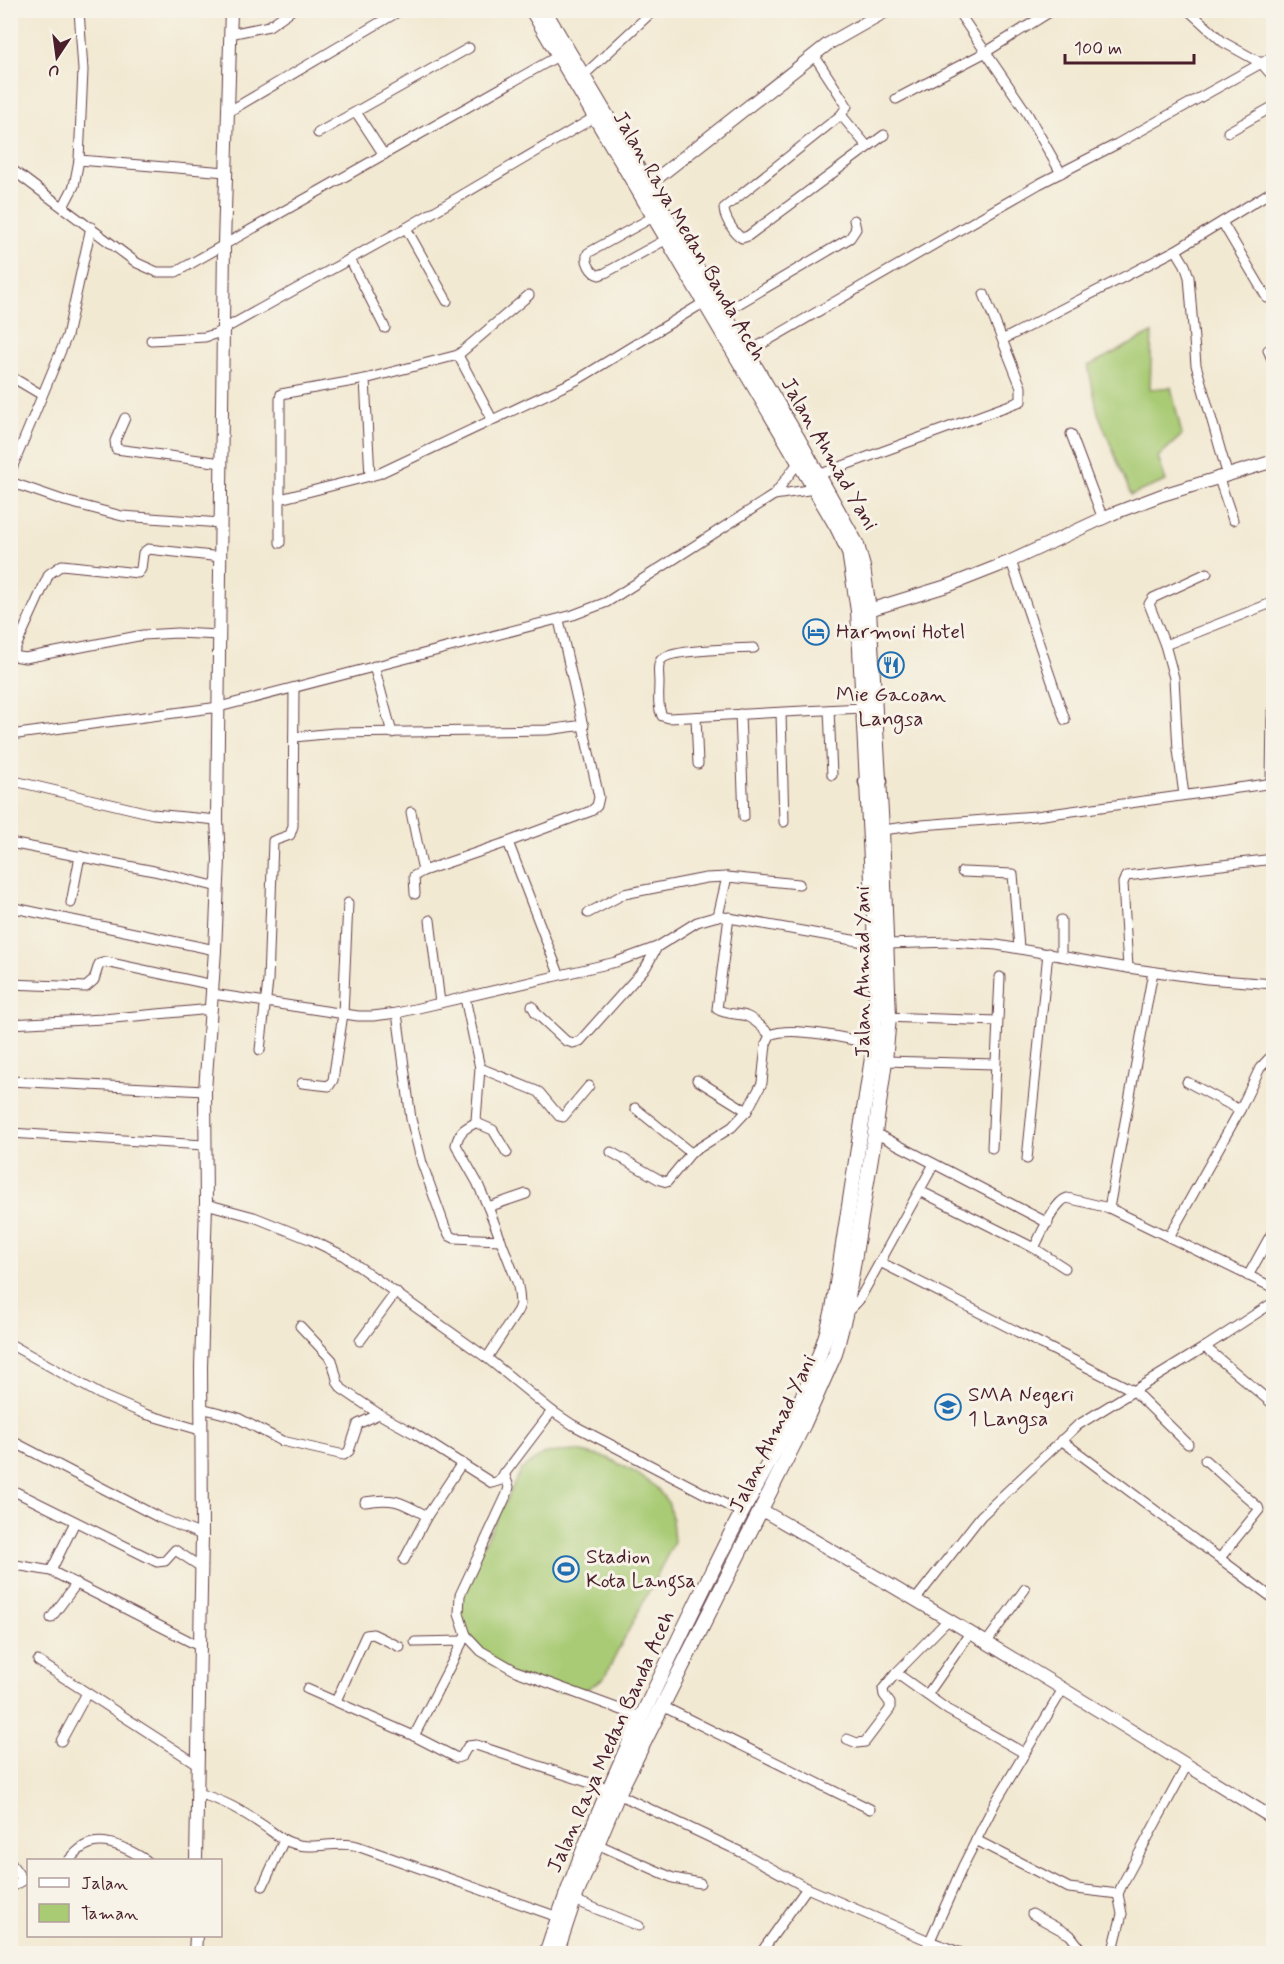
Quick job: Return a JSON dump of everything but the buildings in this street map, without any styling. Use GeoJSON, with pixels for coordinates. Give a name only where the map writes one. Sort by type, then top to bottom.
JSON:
{"type":"FeatureCollection","features":[{"type":"Feature","properties":{"kind":"main road"},"geometry":{"type":"LineString","coordinates":[[196,1859],[202,1535],[200,1430],[206,1204],[205,1090],[212,1009],[218,887],[224,244],[231,10]]}},
{"type":"Feature","properties":{"kind":"main road","name":"Jalan Raya Medan Banda Aceh"},"geometry":{"type":"LineString","coordinates":[[532,10],[653,217],[709,299],[798,463],[843,539],[852,569],[858,611],[862,708],[873,782],[881,944]]}},
{"type":"Feature","properties":{"kind":"main road","name":"Jalan Ahmad Yani"},"geometry":{"type":"LineString","coordinates":[[544,10],[647,186],[709,299],[723,313],[857,545],[863,567],[869,610],[873,782],[882,830],[881,944],[885,1061],[845,1315],[828,1374],[662,1706],[613,1792],[597,1844],[574,1900],[556,1953]]}},
{"type":"Feature","properties":{"kind":"main road"},"geometry":{"type":"LineString","coordinates":[[647,186],[840,36],[888,10]]}},
{"type":"Feature","properties":{"kind":"main road"},"geometry":{"type":"LineString","coordinates":[[869,610],[921,594],[1011,561],[1154,498],[1274,461]]}},
{"type":"Feature","properties":{"kind":"main road","name":"Jalan Raya Medan Banda Aceh"},"geometry":{"type":"LineString","coordinates":[[546,1953],[558,1917],[613,1792],[641,1717],[742,1513],[792,1418],[828,1331],[874,1045],[882,1016]]}},
{"type":"Feature","properties":{"kind":"main road"},"geometry":{"type":"LineString","coordinates":[[760,1509],[916,1599],[1274,1819]]}},
{"type":"Feature","properties":{"kind":"main road"},"geometry":{"type":"LineString","coordinates":[[195,1953],[196,1937]]}},
{"type":"Feature","properties":{"kind":"street"},"geometry":{"type":"LineString","coordinates":[[63,207],[74,186],[79,160],[83,70],[79,10]]}},
{"type":"Feature","properties":{"kind":"street"},"geometry":{"type":"LineString","coordinates":[[230,34],[270,26],[292,10]]}},
{"type":"Feature","properties":{"kind":"street"},"geometry":{"type":"LineString","coordinates":[[228,112],[401,10]]}},
{"type":"Feature","properties":{"kind":"street"},"geometry":{"type":"LineString","coordinates":[[583,76],[654,10]]}},
{"type":"Feature","properties":{"kind":"street"},"geometry":{"type":"LineString","coordinates":[[957,10],[1027,113],[1061,173]]}},
{"type":"Feature","properties":{"kind":"street"},"geometry":{"type":"LineString","coordinates":[[896,99],[986,52],[1053,10]]}},
{"type":"Feature","properties":{"kind":"street"},"geometry":{"type":"LineString","coordinates":[[1188,10],[1223,42],[1261,63],[1274,78]]}},
{"type":"Feature","properties":{"kind":"street"},"geometry":{"type":"LineString","coordinates":[[318,133],[469,48]]}},
{"type":"Feature","properties":{"kind":"street"},"geometry":{"type":"LineString","coordinates":[[814,55],[847,105],[842,115],[726,206],[724,213],[738,236],[742,238],[748,236],[884,135]]}},
{"type":"Feature","properties":{"kind":"street"},"geometry":{"type":"LineString","coordinates":[[10,168],[137,263],[157,272],[176,272],[558,56]]}},
{"type":"Feature","properties":{"kind":"street"},"geometry":{"type":"LineString","coordinates":[[746,353],[1061,173],[1274,56]]}},
{"type":"Feature","properties":{"kind":"street"},"geometry":{"type":"LineString","coordinates":[[1228,132],[1274,106]]}},
{"type":"Feature","properties":{"kind":"street"},"geometry":{"type":"LineString","coordinates":[[357,112],[384,155]]}},
{"type":"Feature","properties":{"kind":"street"},"geometry":{"type":"LineString","coordinates":[[842,115],[867,146]]}},
{"type":"Feature","properties":{"kind":"street"},"geometry":{"type":"LineString","coordinates":[[151,340],[205,337],[223,330],[406,228],[595,117]]}},
{"type":"Feature","properties":{"kind":"street"},"geometry":{"type":"LineString","coordinates":[[79,160],[226,172]]}},
{"type":"Feature","properties":{"kind":"street"},"geometry":{"type":"LineString","coordinates":[[1004,339],[1176,250],[1273,192]]}},
{"type":"Feature","properties":{"kind":"street"},"geometry":{"type":"LineString","coordinates":[[653,217],[588,254],[587,260],[593,272],[605,273],[667,239]]}},
{"type":"Feature","properties":{"kind":"street"},"geometry":{"type":"LineString","coordinates":[[723,313],[850,238],[856,232],[854,220]]}},
{"type":"Feature","properties":{"kind":"street"},"geometry":{"type":"LineString","coordinates":[[1222,222],[1267,298]]}},
{"type":"Feature","properties":{"kind":"street"},"geometry":{"type":"LineString","coordinates":[[10,473],[67,336],[91,227]]}},
{"type":"Feature","properties":{"kind":"street"},"geometry":{"type":"LineString","coordinates":[[406,228],[447,301]]}},
{"type":"Feature","properties":{"kind":"street"},"geometry":{"type":"LineString","coordinates":[[1176,250],[1189,277],[1195,361],[1233,520]]}},
{"type":"Feature","properties":{"kind":"street"},"geometry":{"type":"LineString","coordinates":[[350,259],[384,328]]}},
{"type":"Feature","properties":{"kind":"street"},"geometry":{"type":"LineString","coordinates":[[818,475],[1018,403],[1023,398],[1022,387],[1004,339],[984,294]]}},
{"type":"Feature","properties":{"kind":"street"},"geometry":{"type":"LineString","coordinates":[[280,543],[281,394],[365,379],[458,355],[528,295]]}},
{"type":"Feature","properties":{"kind":"street"},"geometry":{"type":"LineString","coordinates":[[280,499],[370,477],[577,380],[709,299]]}},
{"type":"Feature","properties":{"kind":"street"},"geometry":{"type":"LineString","coordinates":[[1268,350],[1274,364]]}},
{"type":"Feature","properties":{"kind":"street"},"geometry":{"type":"LineString","coordinates":[[458,355],[492,419]]}},
{"type":"Feature","properties":{"kind":"street"},"geometry":{"type":"LineString","coordinates":[[10,376],[42,395]]}},
{"type":"Feature","properties":{"kind":"street"},"geometry":{"type":"LineString","coordinates":[[365,379],[370,477]]}},
{"type":"Feature","properties":{"kind":"street"},"geometry":{"type":"LineString","coordinates":[[124,417],[114,445],[116,449],[222,463]]}},
{"type":"Feature","properties":{"kind":"street"},"geometry":{"type":"LineString","coordinates":[[1071,434],[1102,519]]}},
{"type":"Feature","properties":{"kind":"street"},"geometry":{"type":"LineString","coordinates":[[10,742],[11,735],[219,708],[374,666],[559,620],[606,602],[774,495],[798,463]]}},
{"type":"Feature","properties":{"kind":"street"},"geometry":{"type":"LineString","coordinates":[[10,482],[65,501],[122,516],[221,523]]}},
{"type":"Feature","properties":{"kind":"street"},"geometry":{"type":"LineString","coordinates":[[774,495],[814,489]]}},
{"type":"Feature","properties":{"kind":"street"},"geometry":{"type":"LineString","coordinates":[[220,635],[177,633],[143,635],[25,658],[14,656],[15,649],[49,574],[62,565],[71,564],[138,573],[141,569],[143,553],[148,549],[221,557]]}},
{"type":"Feature","properties":{"kind":"street"},"geometry":{"type":"LineString","coordinates":[[1011,561],[1065,720]]}},
{"type":"Feature","properties":{"kind":"street"},"geometry":{"type":"LineString","coordinates":[[1184,795],[1178,750],[1174,678],[1165,645],[1151,612],[1150,600],[1207,573]]}},
{"type":"Feature","properties":{"kind":"street"},"geometry":{"type":"LineString","coordinates":[[1165,645],[1273,602],[1274,613]]}},
{"type":"Feature","properties":{"kind":"street"},"geometry":{"type":"LineString","coordinates":[[415,894],[414,876],[423,871],[591,812],[597,806],[598,797],[584,726],[559,620]]}},
{"type":"Feature","properties":{"kind":"street"},"geometry":{"type":"LineString","coordinates":[[754,648],[680,652],[670,654],[661,660],[659,706],[662,716],[696,717],[862,708]]}},
{"type":"Feature","properties":{"kind":"street"},"geometry":{"type":"LineString","coordinates":[[374,666],[392,733]]}},
{"type":"Feature","properties":{"kind":"street"},"geometry":{"type":"LineString","coordinates":[[260,1050],[266,1001],[272,843],[273,839],[292,833],[294,688]]}},
{"type":"Feature","properties":{"kind":"street"},"geometry":{"type":"LineString","coordinates":[[829,710],[832,775]]}},
{"type":"Feature","properties":{"kind":"street"},"geometry":{"type":"LineString","coordinates":[[882,830],[1036,816],[1272,783],[1272,712]]}},
{"type":"Feature","properties":{"kind":"street"},"geometry":{"type":"LineString","coordinates":[[781,713],[784,822]]}},
{"type":"Feature","properties":{"kind":"street"},"geometry":{"type":"LineString","coordinates":[[740,714],[744,817]]}},
{"type":"Feature","properties":{"kind":"street"},"geometry":{"type":"LineString","coordinates":[[696,717],[698,764]]}},
{"type":"Feature","properties":{"kind":"street"},"geometry":{"type":"LineString","coordinates":[[294,737],[335,733],[547,730],[584,726]]}},
{"type":"Feature","properties":{"kind":"street"},"geometry":{"type":"LineString","coordinates":[[10,780],[153,814],[217,820]]}},
{"type":"Feature","properties":{"kind":"street"},"geometry":{"type":"LineString","coordinates":[[411,812],[423,871]]}},
{"type":"Feature","properties":{"kind":"street"},"geometry":{"type":"LineString","coordinates":[[508,842],[559,974]]}},
{"type":"Feature","properties":{"kind":"street"},"geometry":{"type":"LineString","coordinates":[[10,843],[218,887]]}},
{"type":"Feature","properties":{"kind":"street"},"geometry":{"type":"LineString","coordinates":[[70,903],[80,856]]}},
{"type":"Feature","properties":{"kind":"street"},"geometry":{"type":"LineString","coordinates":[[1128,968],[1123,883],[1126,876],[1274,859]]}},
{"type":"Feature","properties":{"kind":"street"},"geometry":{"type":"LineString","coordinates":[[962,872],[1013,874],[1019,948]]}},
{"type":"Feature","properties":{"kind":"street"},"geometry":{"type":"LineString","coordinates":[[718,916],[726,877]]}},
{"type":"Feature","properties":{"kind":"street"},"geometry":{"type":"LineString","coordinates":[[588,913],[624,894],[685,881],[726,877],[799,884]]}},
{"type":"Feature","properties":{"kind":"street"},"geometry":{"type":"LineString","coordinates":[[302,1083],[329,1086],[332,1082],[343,1014],[348,903]]}},
{"type":"Feature","properties":{"kind":"street"},"geometry":{"type":"LineString","coordinates":[[10,907],[215,950]]}},
{"type":"Feature","properties":{"kind":"street"},"geometry":{"type":"LineString","coordinates":[[10,984],[86,987],[92,983],[99,964],[105,962],[266,1001],[343,1014],[373,1016],[465,998],[616,962],[657,947],[697,922],[718,916],[881,944],[958,942],[1019,948],[1153,972],[1274,984]]}},
{"type":"Feature","properties":{"kind":"street"},"geometry":{"type":"LineString","coordinates":[[729,917],[717,1009],[721,1012],[746,1016],[770,1035]]}},
{"type":"Feature","properties":{"kind":"street"},"geometry":{"type":"LineString","coordinates":[[430,920],[440,1003]]}},
{"type":"Feature","properties":{"kind":"street"},"geometry":{"type":"LineString","coordinates":[[1061,920],[1061,956]]}},
{"type":"Feature","properties":{"kind":"street"},"geometry":{"type":"LineString","coordinates":[[532,1006],[536,1013],[566,1041],[573,1043],[580,1041],[646,967],[657,947]]}},
{"type":"Feature","properties":{"kind":"street"},"geometry":{"type":"LineString","coordinates":[[1027,1159],[1048,953]]}},
{"type":"Feature","properties":{"kind":"street"},"geometry":{"type":"LineString","coordinates":[[1109,1208],[1153,972]]}},
{"type":"Feature","properties":{"kind":"street"},"geometry":{"type":"LineString","coordinates":[[992,1148],[1000,977]]}},
{"type":"Feature","properties":{"kind":"street"},"geometry":{"type":"LineString","coordinates":[[465,998],[480,1068],[477,1122]]}},
{"type":"Feature","properties":{"kind":"street"},"geometry":{"type":"LineString","coordinates":[[10,1024],[103,1020],[212,1009]]}},
{"type":"Feature","properties":{"kind":"street"},"geometry":{"type":"LineString","coordinates":[[397,1013],[416,1142],[445,1227],[450,1236],[454,1238],[501,1240]]}},
{"type":"Feature","properties":{"kind":"street"},"geometry":{"type":"LineString","coordinates":[[882,1016],[997,1021]]}},
{"type":"Feature","properties":{"kind":"street"},"geometry":{"type":"LineString","coordinates":[[611,1152],[664,1182],[669,1181],[691,1153],[732,1127],[747,1111],[762,1083],[766,1044],[770,1035],[780,1032],[813,1033],[874,1045]]}},
{"type":"Feature","properties":{"kind":"street"},"geometry":{"type":"LineString","coordinates":[[1169,1237],[1240,1110],[1260,1068],[1274,1053]]}},
{"type":"Feature","properties":{"kind":"street"},"geometry":{"type":"LineString","coordinates":[[885,1061],[995,1065]]}},
{"type":"Feature","properties":{"kind":"street"},"geometry":{"type":"LineString","coordinates":[[480,1068],[539,1092],[562,1117],[589,1086]]}},
{"type":"Feature","properties":{"kind":"street"},"geometry":{"type":"LineString","coordinates":[[697,1080],[747,1111]]}},
{"type":"Feature","properties":{"kind":"street"},"geometry":{"type":"LineString","coordinates":[[10,1081],[205,1090]]}},
{"type":"Feature","properties":{"kind":"street"},"geometry":{"type":"LineString","coordinates":[[1187,1082],[1240,1110]]}},
{"type":"Feature","properties":{"kind":"street"},"geometry":{"type":"LineString","coordinates":[[635,1108],[691,1153]]}},
{"type":"Feature","properties":{"kind":"street"},"geometry":{"type":"LineString","coordinates":[[477,1122],[493,1130],[507,1153]]}},
{"type":"Feature","properties":{"kind":"street"},"geometry":{"type":"LineString","coordinates":[[477,1122],[463,1129],[456,1145],[488,1207],[517,1281],[520,1304],[487,1358]]}},
{"type":"Feature","properties":{"kind":"street"},"geometry":{"type":"LineString","coordinates":[[10,1133],[204,1145]]}},
{"type":"Feature","properties":{"kind":"street"},"geometry":{"type":"LineString","coordinates":[[875,1133],[1048,1222]]}},
{"type":"Feature","properties":{"kind":"street"},"geometry":{"type":"LineString","coordinates":[[845,1315],[859,1300],[933,1164]]}},
{"type":"Feature","properties":{"kind":"street"},"geometry":{"type":"LineString","coordinates":[[920,1191],[1034,1248],[1065,1268]]}},
{"type":"Feature","properties":{"kind":"street"},"geometry":{"type":"LineString","coordinates":[[488,1207],[526,1194]]}},
{"type":"Feature","properties":{"kind":"street"},"geometry":{"type":"LineString","coordinates":[[1034,1248],[1057,1206],[1063,1199],[1072,1199],[1109,1208],[1274,1288]]}},
{"type":"Feature","properties":{"kind":"street"},"geometry":{"type":"LineString","coordinates":[[206,1204],[254,1216],[344,1256],[487,1358],[552,1412],[598,1440],[742,1513]]}},
{"type":"Feature","properties":{"kind":"street"},"geometry":{"type":"LineString","coordinates":[[1248,1276],[1274,1229]]}},
{"type":"Feature","properties":{"kind":"street"},"geometry":{"type":"LineString","coordinates":[[880,1262],[1134,1391],[1188,1444]]}},
{"type":"Feature","properties":{"kind":"street"},"geometry":{"type":"LineString","coordinates":[[360,1341],[396,1292]]}},
{"type":"Feature","properties":{"kind":"street"},"geometry":{"type":"LineString","coordinates":[[916,1599],[981,1516],[1061,1440],[1097,1412],[1274,1302]]}},
{"type":"Feature","properties":{"kind":"street"},"geometry":{"type":"LineString","coordinates":[[300,1326],[332,1360],[338,1383],[342,1389],[378,1414],[492,1483],[499,1481],[552,1412]]}},
{"type":"Feature","properties":{"kind":"street"},"geometry":{"type":"LineString","coordinates":[[10,1344],[102,1396],[145,1414],[200,1430]]}},
{"type":"Feature","properties":{"kind":"street"},"geometry":{"type":"LineString","coordinates":[[1205,1347],[1274,1405]]}},
{"type":"Feature","properties":{"kind":"street"},"geometry":{"type":"LineString","coordinates":[[201,1408],[236,1417],[282,1440],[344,1455],[350,1451],[358,1424],[378,1414]]}},
{"type":"Feature","properties":{"kind":"street"},"geometry":{"type":"LineString","coordinates":[[10,1440],[160,1518],[202,1535]]}},
{"type":"Feature","properties":{"kind":"street"},"geometry":{"type":"LineString","coordinates":[[1061,1440],[1274,1599]]}},
{"type":"Feature","properties":{"kind":"street"},"geometry":{"type":"LineString","coordinates":[[1205,1460],[1259,1510],[1220,1558]]}},
{"type":"Feature","properties":{"kind":"street"},"geometry":{"type":"LineString","coordinates":[[404,1560],[427,1516],[462,1463]]}},
{"type":"Feature","properties":{"kind":"street"},"geometry":{"type":"LineString","coordinates":[[414,1736],[464,1638],[459,1614],[460,1595],[507,1494],[509,1486],[504,1473]]}},
{"type":"Feature","properties":{"kind":"street"},"geometry":{"type":"LineString","coordinates":[[10,1489],[157,1562],[165,1561],[176,1550],[201,1567]]}},
{"type":"Feature","properties":{"kind":"street"},"geometry":{"type":"LineString","coordinates":[[365,1502],[386,1499],[398,1501],[427,1516]]}},
{"type":"Feature","properties":{"kind":"street"},"geometry":{"type":"LineString","coordinates":[[51,1570],[75,1522]]}},
{"type":"Feature","properties":{"kind":"street"},"geometry":{"type":"LineString","coordinates":[[10,1564],[51,1570],[199,1646]]}},
{"type":"Feature","properties":{"kind":"street"},"geometry":{"type":"LineString","coordinates":[[51,1618],[77,1583]]}},
{"type":"Feature","properties":{"kind":"street"},"geometry":{"type":"LineString","coordinates":[[986,1643],[1025,1589]]}},
{"type":"Feature","properties":{"kind":"street"},"geometry":{"type":"LineString","coordinates":[[847,1739],[856,1743],[865,1742],[890,1709],[890,1703],[883,1689],[949,1619]]}},
{"type":"Feature","properties":{"kind":"street"},"geometry":{"type":"LineString","coordinates":[[927,1695],[970,1633]]}},
{"type":"Feature","properties":{"kind":"street"},"geometry":{"type":"LineString","coordinates":[[336,1701],[368,1634],[400,1647]]}},
{"type":"Feature","properties":{"kind":"street"},"geometry":{"type":"LineString","coordinates":[[415,1642],[464,1638],[481,1651],[516,1671],[641,1717]]}},
{"type":"Feature","properties":{"kind":"street"},"geometry":{"type":"LineString","coordinates":[[38,1661],[197,1764]]}},
{"type":"Feature","properties":{"kind":"street"},"geometry":{"type":"LineString","coordinates":[[896,1673],[948,1710],[1024,1753]]}},
{"type":"Feature","properties":{"kind":"street"},"geometry":{"type":"LineString","coordinates":[[307,1689],[414,1736],[457,1758],[462,1756],[468,1746],[476,1745],[613,1792],[745,1854],[807,1888],[929,1941],[964,1953]]}},
{"type":"Feature","properties":{"kind":"street"},"geometry":{"type":"LineString","coordinates":[[924,1953],[976,1840],[1024,1753],[1063,1689]]}},
{"type":"Feature","properties":{"kind":"street"},"geometry":{"type":"LineString","coordinates":[[61,1742],[87,1693]]}},
{"type":"Feature","properties":{"kind":"street"},"geometry":{"type":"LineString","coordinates":[[662,1706],[870,1809]]}},
{"type":"Feature","properties":{"kind":"street"},"geometry":{"type":"LineString","coordinates":[[1112,1953],[1122,1914],[1118,1894],[1187,1765]]}},
{"type":"Feature","properties":{"kind":"street"},"geometry":{"type":"LineString","coordinates":[[196,1793],[223,1801],[243,1811],[284,1840],[301,1846],[342,1844],[357,1846],[558,1917]]}},
{"type":"Feature","properties":{"kind":"street"},"geometry":{"type":"LineString","coordinates":[[263,1886],[284,1840]]}},
{"type":"Feature","properties":{"kind":"street"},"geometry":{"type":"LineString","coordinates":[[976,1840],[1069,1888],[1118,1894]]}},
{"type":"Feature","properties":{"kind":"street"},"geometry":{"type":"LineString","coordinates":[[70,1859],[80,1849],[93,1843],[122,1847],[144,1859]]}},
{"type":"Feature","properties":{"kind":"street"},"geometry":{"type":"LineString","coordinates":[[597,1844],[673,1878],[700,1883]]}},
{"type":"Feature","properties":{"kind":"street"},"geometry":{"type":"LineString","coordinates":[[10,1862],[26,1879],[10,1888]]}},
{"type":"Feature","properties":{"kind":"street"},"geometry":{"type":"LineString","coordinates":[[760,1953],[807,1888]]}},
{"type":"Feature","properties":{"kind":"street"},"geometry":{"type":"LineString","coordinates":[[574,1900],[639,1926]]}},
{"type":"Feature","properties":{"kind":"street"},"geometry":{"type":"LineString","coordinates":[[1032,1914],[1070,1935],[1081,1949],[1095,1953]]}},
{"type":"Feature","properties":{"kind":"green space"},"geometry":{"type":"Polygon","coordinates":[[[1152,333],[1150,389],[1171,387],[1182,435],[1158,457],[1166,481],[1131,495],[1098,413],[1088,366],[1152,333]]]}},
{"type":"Feature","properties":{"kind":"green space","name":"Stadion Kota Langsa"},"geometry":{"type":"Polygon","coordinates":[[[577,1451],[608,1458],[636,1473],[657,1488],[669,1504],[674,1542],[604,1678],[587,1689],[555,1692],[515,1679],[485,1660],[467,1642],[458,1597],[521,1470],[545,1453],[577,1451]]]}},
{"type":"Feature","properties":{"kind":"place","name":"Harmoni Hotel"},"geometry":{"type":"Point","coordinates":[816,632]}},
{"type":"Feature","properties":{"kind":"place","name":"Mie Gacoan Langsa"},"geometry":{"type":"Point","coordinates":[891,665]}},
{"type":"Feature","properties":{"kind":"place","name":"SMA Negeri 1 Langsa"},"geometry":{"type":"Point","coordinates":[948,1407]}},
{"type":"Feature","properties":{"kind":"place","name":"Stadion Kota Langsa"},"geometry":{"type":"Point","coordinates":[566,1569]}}]}
